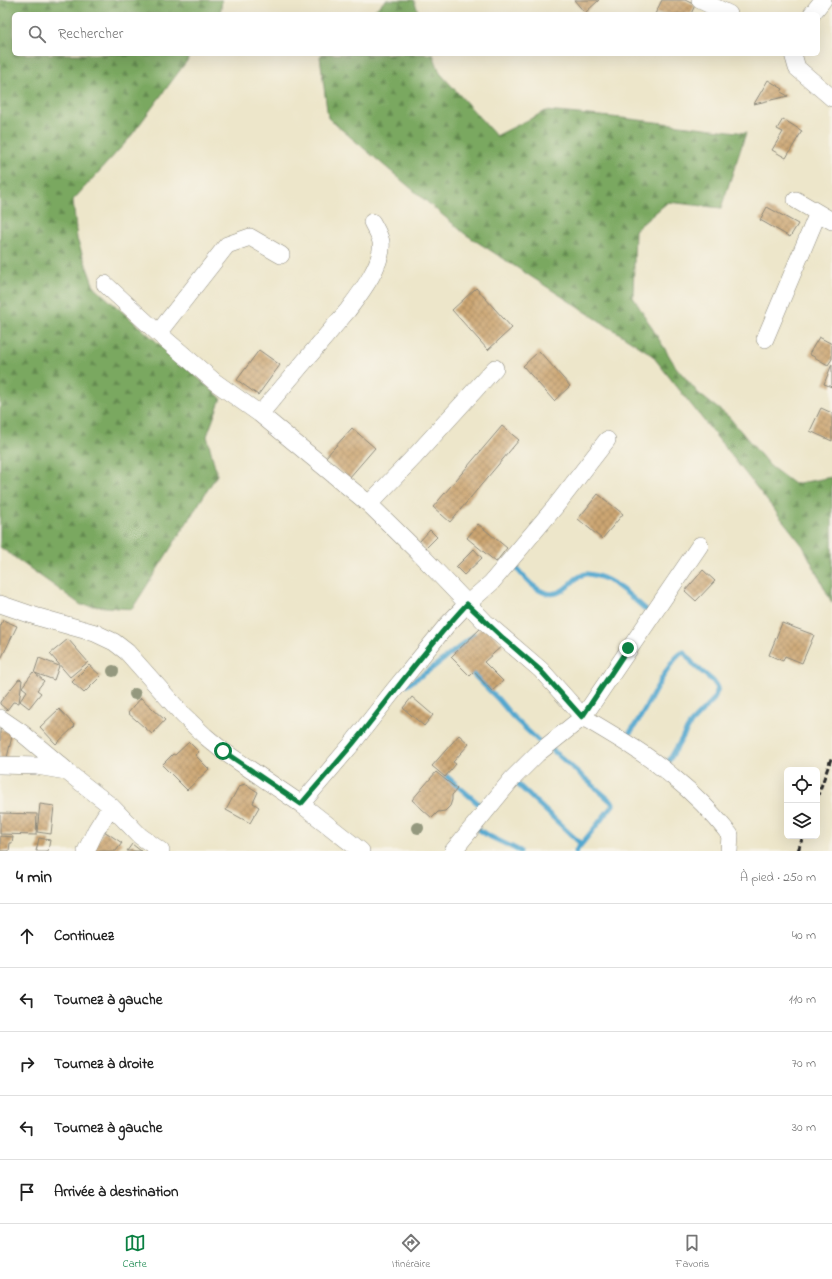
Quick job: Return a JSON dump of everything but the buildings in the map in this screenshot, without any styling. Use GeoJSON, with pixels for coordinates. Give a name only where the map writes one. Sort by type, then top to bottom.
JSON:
{"type":"FeatureCollection","features":[{"type":"Feature","properties":{"kind":"street"},"geometry":{"type":"LineString","coordinates":[[700,0],[725,12]]}},
{"type":"Feature","properties":{"kind":"street"},"geometry":{"type":"LineString","coordinates":[[814,12],[823,0]]}},
{"type":"Feature","properties":{"kind":"street"},"geometry":{"type":"LineString","coordinates":[[785,56],[795,61],[832,98]]}},
{"type":"Feature","properties":{"kind":"street"},"geometry":{"type":"LineString","coordinates":[[765,338],[825,217],[796,200]]}},
{"type":"Feature","properties":{"kind":"street"},"geometry":{"type":"LineString","coordinates":[[260,414],[356,300],[373,273],[381,253],[381,242],[372,222]]}},
{"type":"Feature","properties":{"kind":"street"},"geometry":{"type":"LineString","coordinates":[[158,334],[227,245],[250,237],[281,255]]}},
{"type":"Feature","properties":{"kind":"street"},"geometry":{"type":"LineString","coordinates":[[105,284],[158,334],[215,382],[260,414],[369,504],[418,552],[467,604],[498,634],[540,670],[582,717],[651,760],[672,776],[715,815],[730,834],[729,851]]}},
{"type":"Feature","properties":{"kind":"street"},"geometry":{"type":"LineString","coordinates":[[369,504],[495,368]]}},
{"type":"Feature","properties":{"kind":"street"},"geometry":{"type":"LineString","coordinates":[[301,804],[351,746],[394,690],[448,625],[467,604],[491,583],[506,566],[555,507],[607,440]]}},
{"type":"Feature","properties":{"kind":"street"},"geometry":{"type":"LineString","coordinates":[[453,851],[512,779],[537,754],[582,717],[700,545]]}},
{"type":"Feature","properties":{"kind":"street"},"geometry":{"type":"LineString","coordinates":[[0,604],[95,633],[114,642],[127,652],[172,704],[205,736],[223,751],[301,804],[361,851]]}},
{"type":"Feature","properties":{"kind":"street"},"geometry":{"type":"LineString","coordinates":[[0,718],[22,733],[112,806],[140,836],[161,851]]}},
{"type":"Feature","properties":{"kind":"street"},"geometry":{"type":"LineString","coordinates":[[0,764],[37,766],[66,770]]}},
{"type":"Feature","properties":{"kind":"street"},"geometry":{"type":"LineString","coordinates":[[86,851],[96,830],[112,806]]}},
{"type":"Feature","properties":{"kind":"green space"},"geometry":{"type":"Polygon","coordinates":[[[0,0],[222,0],[220,12],[12,12],[12,56],[191,56],[128,140],[73,200],[77,239],[94,287],[221,398],[207,436],[217,475],[132,609],[81,605],[0,547],[0,0]]]}},
{"type":"Feature","properties":{"kind":"green space"},"geometry":{"type":"Polygon","coordinates":[[[386,0],[414,0],[418,12],[372,12],[386,0]]]}},
{"type":"Feature","properties":{"kind":"green space"},"geometry":{"type":"Polygon","coordinates":[[[320,56],[434,56],[440,73],[496,136],[546,111],[622,118],[746,133],[721,208],[668,202],[635,230],[633,297],[676,367],[699,394],[729,417],[770,466],[794,484],[832,477],[832,603],[803,546],[651,354],[465,234],[328,118],[320,56]]]}},
{"type":"Feature","properties":{"kind":"waterway"},"geometry":{"type":"LineString","coordinates":[[514,565],[536,588],[549,594],[563,590],[584,574],[606,579],[622,589],[650,613]]}},
{"type":"Feature","properties":{"kind":"waterway"},"geometry":{"type":"LineString","coordinates":[[407,685],[431,669],[475,635]]}},
{"type":"Feature","properties":{"kind":"waterway"},"geometry":{"type":"LineString","coordinates":[[625,738],[639,719],[670,665],[677,656],[684,652],[694,665],[713,681],[718,688],[714,699],[691,723],[666,766]]}},
{"type":"Feature","properties":{"kind":"waterway"},"geometry":{"type":"LineString","coordinates":[[469,670],[498,699],[513,717],[543,745]]}},
{"type":"Feature","properties":{"kind":"waterway"},"geometry":{"type":"LineString","coordinates":[[549,747],[613,803],[613,805],[576,851]]}},
{"type":"Feature","properties":{"kind":"waterway"},"geometry":{"type":"LineString","coordinates":[[446,776],[480,805]]}},
{"type":"Feature","properties":{"kind":"waterway"},"geometry":{"type":"LineString","coordinates":[[513,780],[581,844]]}},
{"type":"Feature","properties":{"kind":"waterway"},"geometry":{"type":"LineString","coordinates":[[475,827],[487,835],[520,851]]}},
{"type":"Feature","properties":{"kind":"railway"},"geometry":{"type":"LineString","coordinates":[[820,790],[832,756]]}},
{"type":"Feature","properties":{"kind":"railway"},"geometry":{"type":"LineString","coordinates":[[798,851],[802,839]]}},
{"type":"Feature","properties":{"kind":"route"},"geometry":{"type":"LineString","coordinates":[[223,751],[301,804],[351,746],[394,690],[467,604],[485,622],[540,670],[582,717],[628,648]]}}]}
